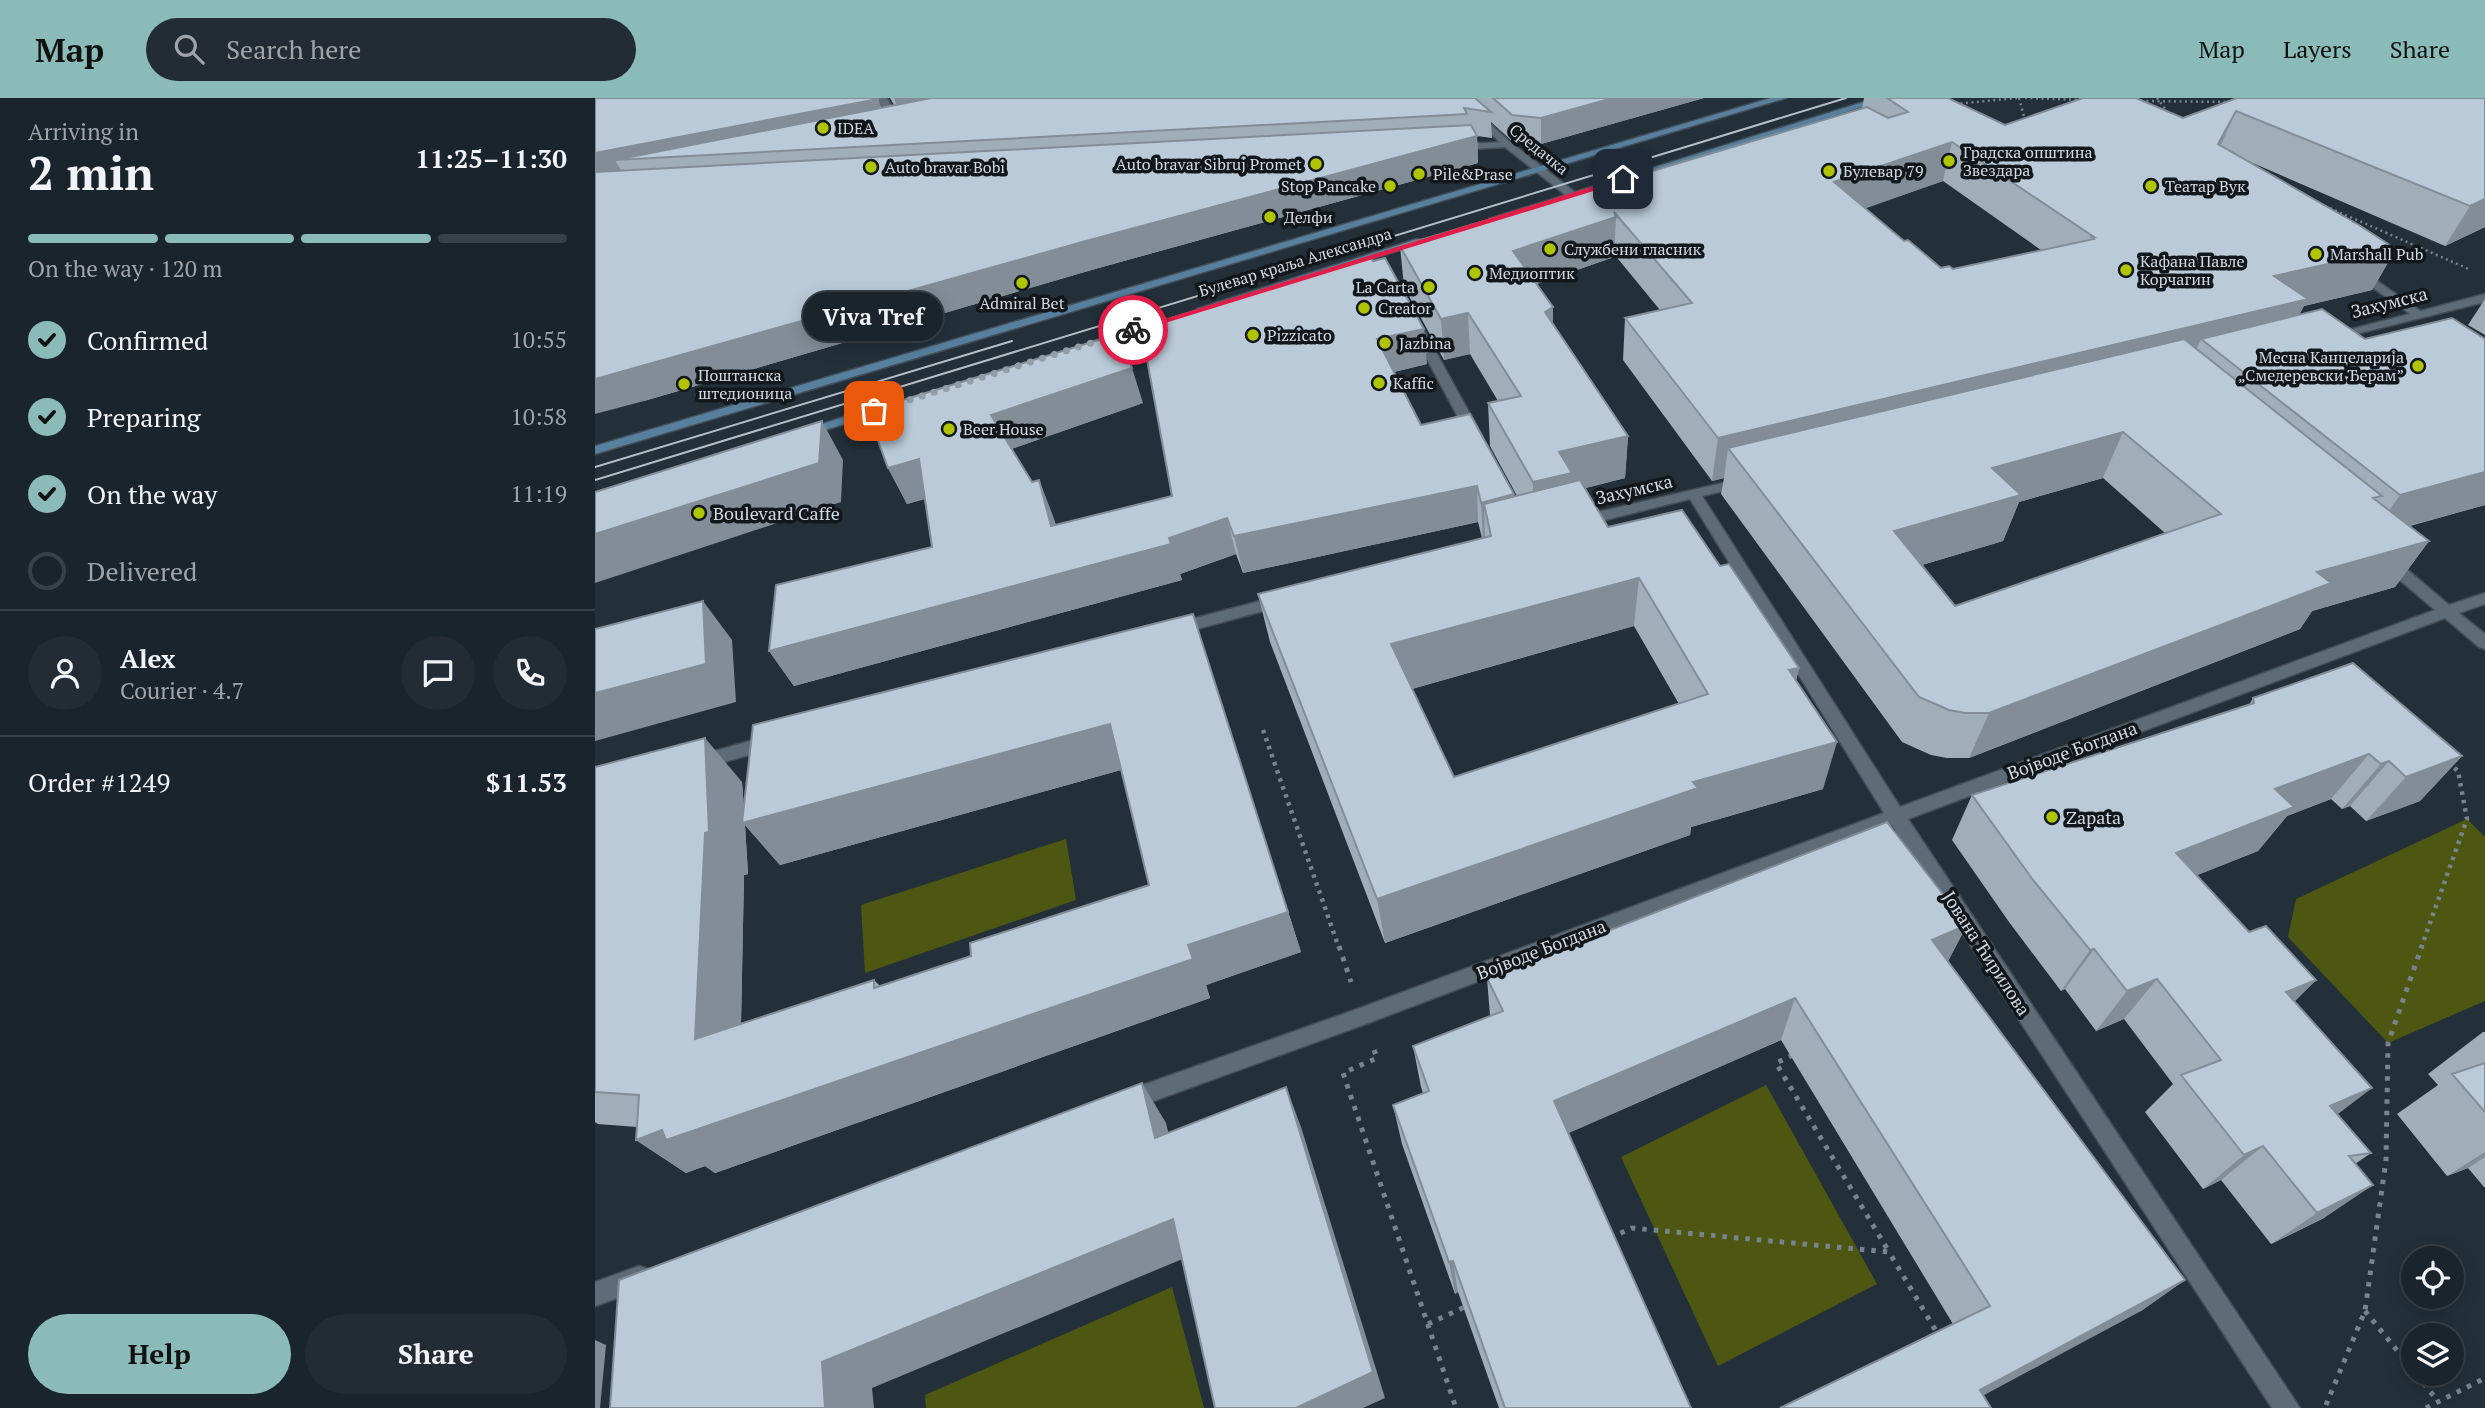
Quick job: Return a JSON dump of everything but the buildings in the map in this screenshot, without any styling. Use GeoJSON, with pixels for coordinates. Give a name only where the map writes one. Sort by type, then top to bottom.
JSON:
{"type":"FeatureCollection","features":[{"type":"Feature","properties":{"kind":"main road","name":"Булевар краља Александра"},"geometry":{"type":"LineString","coordinates":[[595,450],[1781,98]]}},
{"type":"Feature","properties":{"kind":"main road"},"geometry":{"type":"LineString","coordinates":[[1486,221],[1886,98]]}},
{"type":"Feature","properties":{"kind":"main road","name":"Булевар краља Александра"},"geometry":{"type":"LineString","coordinates":[[1090,344],[1377,260],[1437,236]]}},
{"type":"Feature","properties":{"kind":"main road"},"geometry":{"type":"LineString","coordinates":[[791,437],[908,400]]}},
{"type":"Feature","properties":{"kind":"street"},"geometry":{"type":"LineString","coordinates":[[882,98],[898,127]]}},
{"type":"Feature","properties":{"kind":"street","name":"Средачка"},"geometry":{"type":"LineString","coordinates":[[1457,98],[1507,144],[1572,195]]}},
{"type":"Feature","properties":{"kind":"street"},"geometry":{"type":"LineString","coordinates":[[885,130],[912,125]]}},
{"type":"Feature","properties":{"kind":"street"},"geometry":{"type":"LineString","coordinates":[[1445,147],[1507,144]]}},
{"type":"Feature","properties":{"kind":"street"},"geometry":{"type":"LineString","coordinates":[[2340,260],[2437,326]]}},
{"type":"Feature","properties":{"kind":"street","name":"Захумска"},"geometry":{"type":"LineString","coordinates":[[2312,341],[2485,298]]}},
{"type":"Feature","properties":{"kind":"street"},"geometry":{"type":"LineString","coordinates":[[1411,318],[1483,450]]}},
{"type":"Feature","properties":{"kind":"street","name":"Захумска"},"geometry":{"type":"LineString","coordinates":[[1566,525],[1752,480]]}},
{"type":"Feature","properties":{"kind":"street","name":"Јована Ћирилова"},"geometry":{"type":"LineString","coordinates":[[1694,495],[1896,816],[2287,1408]]}},
{"type":"Feature","properties":{"kind":"street"},"geometry":{"type":"LineString","coordinates":[[2375,551],[2485,643]]}},
{"type":"Feature","properties":{"kind":"street"},"geometry":{"type":"LineString","coordinates":[[1160,634],[1293,597]]}},
{"type":"Feature","properties":{"kind":"street","name":"Војводе Богдана"},"geometry":{"type":"LineString","coordinates":[[1103,1110],[1363,1016],[2485,598]]}},
{"type":"Feature","properties":{"kind":"street"},"geometry":{"type":"LineString","coordinates":[[689,765],[797,735]]}},
{"type":"Feature","properties":{"kind":"street"},"geometry":{"type":"LineString","coordinates":[[595,1294],[660,1270]]}},
{"type":"Feature","properties":{"kind":"path"},"geometry":{"type":"LineString","coordinates":[[1950,104],[2018,98],[2026,125]]}},
{"type":"Feature","properties":{"kind":"path"},"geometry":{"type":"LineString","coordinates":[[2025,98],[2093,100]]}},
{"type":"Feature","properties":{"kind":"path"},"geometry":{"type":"LineString","coordinates":[[2158,100],[2174,121]]}},
{"type":"Feature","properties":{"kind":"path"},"geometry":{"type":"LineString","coordinates":[[2133,101],[2238,103]]}},
{"type":"Feature","properties":{"kind":"path"},"geometry":{"type":"LineString","coordinates":[[2316,202],[2476,272]]}},
{"type":"Feature","properties":{"kind":"path"},"geometry":{"type":"LineString","coordinates":[[1263,730],[1377,1058],[1343,1073],[1456,1408]]}},
{"type":"Feature","properties":{"kind":"path"},"geometry":{"type":"LineString","coordinates":[[2325,1408],[2365,1311],[2386,1160],[2388,1043],[2467,820],[2458,771],[2448,761]]}},
{"type":"Feature","properties":{"kind":"path"},"geometry":{"type":"LineString","coordinates":[[1801,1052],[1776,1063],[1943,1341]]}},
{"type":"Feature","properties":{"kind":"path"},"geometry":{"type":"LineString","coordinates":[[1608,1239],[1632,1228],[1889,1252]]}},
{"type":"Feature","properties":{"kind":"path"},"geometry":{"type":"LineString","coordinates":[[1428,1324],[1476,1301]]}},
{"type":"Feature","properties":{"kind":"path"},"geometry":{"type":"LineString","coordinates":[[2365,1311],[2401,1355]]}},
{"type":"Feature","properties":{"kind":"path"},"geometry":{"type":"LineString","coordinates":[[2426,1408],[2485,1378]]}},
{"type":"Feature","properties":{"kind":"path"},"geometry":{"type":"LineString","coordinates":[[2426,1386],[2438,1401]]}},
{"type":"Feature","properties":{"kind":"green space"},"geometry":{"type":"Polygon","coordinates":[[[2467,819],[2485,837],[2485,1001],[2388,1043],[2288,937],[2296,899],[2467,819]]]}},
{"type":"Feature","properties":{"kind":"green space"},"geometry":{"type":"Polygon","coordinates":[[[1066,839],[1076,900],[865,973],[861,905],[1066,839]]]}},
{"type":"Feature","properties":{"kind":"green space"},"geometry":{"type":"Polygon","coordinates":[[[1766,1085],[1877,1284],[1718,1366],[1621,1157],[1766,1085]]]}},
{"type":"Feature","properties":{"kind":"green space"},"geometry":{"type":"Polygon","coordinates":[[[1172,1287],[1204,1408],[926,1408],[925,1395],[1172,1287]]]}},
{"type":"Feature","properties":{"kind":"tram line"},"geometry":{"type":"LineString","coordinates":[[595,480],[1846,98]]}},
{"type":"Feature","properties":{"kind":"tram line"},"geometry":{"type":"LineString","coordinates":[[595,467],[1012,341]]}},
{"type":"Feature","properties":{"kind":"way so far"},"geometry":{"type":"LineString","coordinates":[[874,411],[1133,330]]}},
{"type":"Feature","properties":{"kind":"place","name":"IDEA"},"geometry":{"type":"Point","coordinates":[823,128]}},
{"type":"Feature","properties":{"kind":"place","name":"Градска општина Звездара"},"geometry":{"type":"Point","coordinates":[1949,161]}},
{"type":"Feature","properties":{"kind":"place","name":"Auto bravar Sibruj Promet"},"geometry":{"type":"Point","coordinates":[1316,164]}},
{"type":"Feature","properties":{"kind":"place","name":"Auto bravar Bobi"},"geometry":{"type":"Point","coordinates":[871,167]}},
{"type":"Feature","properties":{"kind":"place","name":"Булевар 79"},"geometry":{"type":"Point","coordinates":[1829,171]}},
{"type":"Feature","properties":{"kind":"place","name":"Pile&Prase"},"geometry":{"type":"Point","coordinates":[1419,174]}},
{"type":"Feature","properties":{"kind":"place","name":"Stop Pancake"},"geometry":{"type":"Point","coordinates":[1390,186]}},
{"type":"Feature","properties":{"kind":"place","name":"Театар Вук"},"geometry":{"type":"Point","coordinates":[2151,186]}},
{"type":"Feature","properties":{"kind":"place","name":"Делфи"},"geometry":{"type":"Point","coordinates":[1270,217]}},
{"type":"Feature","properties":{"kind":"place","name":"Службени гласник"},"geometry":{"type":"Point","coordinates":[1550,249]}},
{"type":"Feature","properties":{"kind":"place","name":"Marshall Pub"},"geometry":{"type":"Point","coordinates":[2316,254]}},
{"type":"Feature","properties":{"kind":"place","name":"Кафана Павле Корчагин"},"geometry":{"type":"Point","coordinates":[2126,270]}},
{"type":"Feature","properties":{"kind":"place","name":"Медиоптик"},"geometry":{"type":"Point","coordinates":[1475,273]}},
{"type":"Feature","properties":{"kind":"place","name":"Admiral Bet"},"geometry":{"type":"Point","coordinates":[1022,283]}},
{"type":"Feature","properties":{"kind":"place","name":"La Carta"},"geometry":{"type":"Point","coordinates":[1429,287]}},
{"type":"Feature","properties":{"kind":"place","name":"Creator"},"geometry":{"type":"Point","coordinates":[1364,308]}},
{"type":"Feature","properties":{"kind":"place","name":"Pizzicato"},"geometry":{"type":"Point","coordinates":[1253,335]}},
{"type":"Feature","properties":{"kind":"place","name":"Jazbina"},"geometry":{"type":"Point","coordinates":[1385,343]}},
{"type":"Feature","properties":{"kind":"place","name":"Месна Канцеларија „Смедеревски Ђерам”"},"geometry":{"type":"Point","coordinates":[2418,366]}},
{"type":"Feature","properties":{"kind":"place","name":"Kaffic"},"geometry":{"type":"Point","coordinates":[1379,383]}},
{"type":"Feature","properties":{"kind":"place","name":"Поштанска штедионица"},"geometry":{"type":"Point","coordinates":[684,384]}},
{"type":"Feature","properties":{"kind":"place","name":"Viva Tref"},"geometry":{"type":"Point","coordinates":[874,411]}},
{"type":"Feature","properties":{"kind":"place","name":"Beer House"},"geometry":{"type":"Point","coordinates":[949,429]}},
{"type":"Feature","properties":{"kind":"place","name":"Boulevard Caffe"},"geometry":{"type":"Point","coordinates":[699,513]}},
{"type":"Feature","properties":{"kind":"place","name":"Zapata"},"geometry":{"type":"Point","coordinates":[2052,817]}},
{"type":"Feature","properties":{"kind":"route"},"geometry":{"type":"LineString","coordinates":[[1133,330],[1623,179]]}}]}
